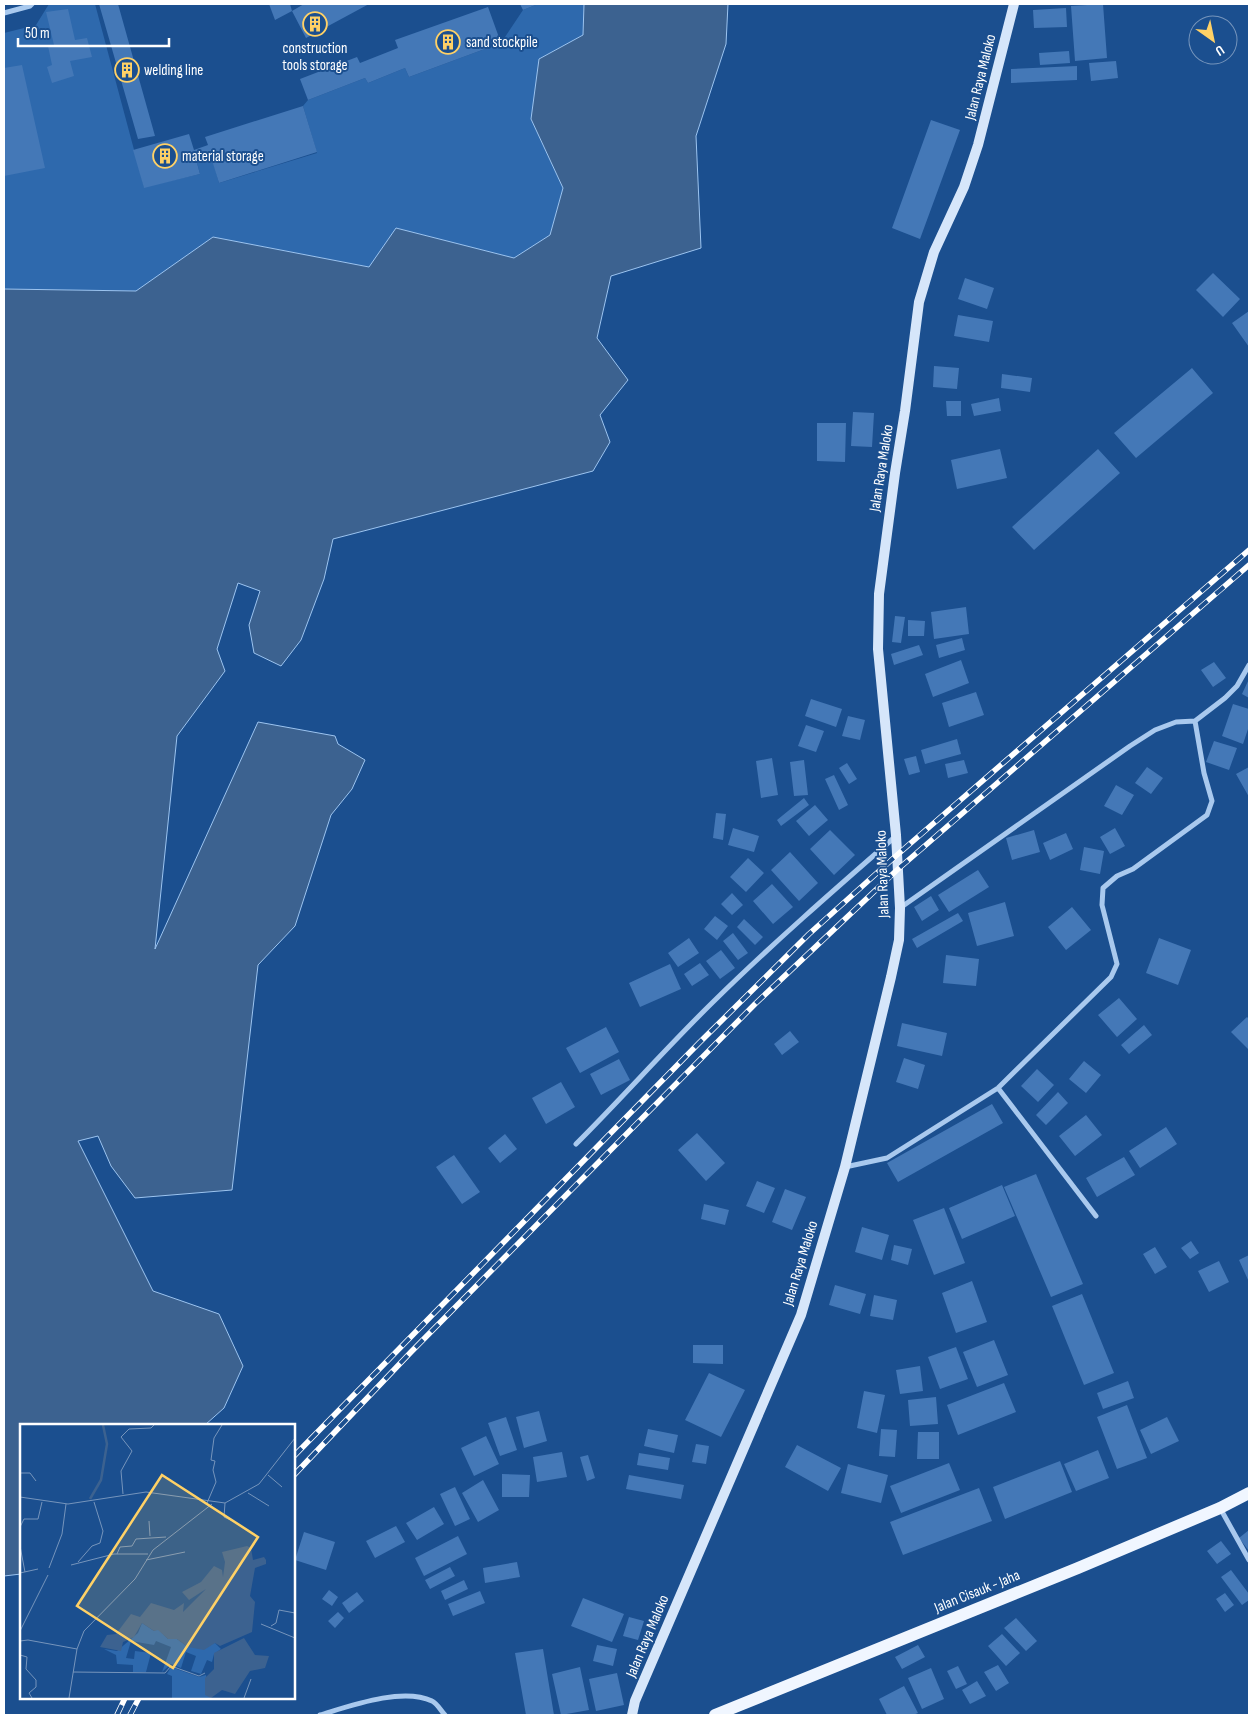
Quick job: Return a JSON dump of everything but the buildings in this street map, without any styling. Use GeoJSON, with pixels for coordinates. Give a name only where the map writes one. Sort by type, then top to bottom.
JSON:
{"type":"FeatureCollection","features":[{"type":"Feature","properties":{"kind":"main road","name":"Jalan Cisauk - Jaha"},"geometry":{"type":"LineString","coordinates":[[715,1715],[1220,1508],[1249,1493]]}},
{"type":"Feature","properties":{"kind":"street"},"geometry":{"type":"LineString","coordinates":[[4,13],[32,4]]}},
{"type":"Feature","properties":{"kind":"street","name":"Jalan Raya Maloko"},"geometry":{"type":"LineString","coordinates":[[632,1715],[639,1692],[801,1315],[845,1167],[893,968],[899,940],[900,908],[896,835],[878,649],[878,609],[886,538],[919,302],[932,260],[964,187],[978,146],[1014,4]]}},
{"type":"Feature","properties":{"kind":"street"},"geometry":{"type":"LineString","coordinates":[[900,908],[1155,730],[1176,722],[1195,721],[1225,698],[1237,686],[1249,664]]}},
{"type":"Feature","properties":{"kind":"street"},"geometry":{"type":"LineString","coordinates":[[845,1167],[887,1158],[998,1088],[1111,977],[1117,964],[1102,905],[1103,888],[1117,876],[1133,870],[1207,815],[1212,801],[1204,772],[1195,721]]}},
{"type":"Feature","properties":{"kind":"street"},"geometry":{"type":"LineString","coordinates":[[576,1144],[713,1002],[784,934],[896,835]]}},
{"type":"Feature","properties":{"kind":"street"},"geometry":{"type":"LineString","coordinates":[[998,1088],[1096,1216]]}},
{"type":"Feature","properties":{"kind":"street"},"geometry":{"type":"LineString","coordinates":[[1220,1508],[1249,1560]]}},
{"type":"Feature","properties":{"kind":"street"},"geometry":{"type":"LineString","coordinates":[[320,1715],[377,1698],[414,1697],[433,1701],[445,1715]]}},
{"type":"Feature","properties":{"kind":"shaded area"},"geometry":{"type":"Polygon","coordinates":[[[49,4],[95,4],[144,187],[200,174],[197,163],[212,157],[219,183],[317,153],[303,106],[308,100],[365,78],[368,83],[405,68],[409,77],[501,43],[523,10],[538,4],[584,4],[583,35],[539,59],[531,119],[563,188],[550,235],[514,258],[396,228],[370,267],[213,237],[137,291],[4,289],[4,33],[36,25],[49,4]]]}},
{"type":"Feature","properties":{"kind":"shaded area"},"geometry":{"type":"Polygon","coordinates":[[[584,4],[728,4],[726,44],[696,136],[701,248],[611,276],[597,338],[628,380],[600,415],[610,442],[593,471],[333,539],[324,579],[301,640],[281,666],[254,653],[249,625],[260,591],[238,583],[217,649],[225,671],[177,736],[155,949],[258,722],[335,736],[338,744],[365,760],[352,789],[331,815],[295,926],[258,965],[232,1190],[135,1198],[111,1166],[98,1136],[78,1141],[153,1291],[219,1314],[243,1366],[224,1408],[206,1424],[20,1424],[20,1574],[4,1576],[4,289],[136,291],[213,237],[369,267],[396,228],[514,258],[550,235],[563,188],[531,119],[539,59],[583,35],[584,4]]]}},
{"type":"Feature","properties":{"kind":"railway"},"geometry":{"type":"LineString","coordinates":[[295,1455],[699,1043],[809,934],[897,855],[1249,550]]}},
{"type":"Feature","properties":{"kind":"railway"},"geometry":{"type":"LineString","coordinates":[[295,1474],[411,1352],[755,1004],[897,870],[1249,565]]}},
{"type":"Feature","properties":{"kind":"railway"},"geometry":{"type":"LineString","coordinates":[[117,1715],[125,1699]]}},
{"type":"Feature","properties":{"kind":"railway"},"geometry":{"type":"LineString","coordinates":[[130,1715],[138,1699]]}},
{"type":"Feature","properties":{"kind":"place","name":"construction tools storage"},"geometry":{"type":"Point","coordinates":[315,24]}},
{"type":"Feature","properties":{"kind":"place","name":"sand stockpile"},"geometry":{"type":"Point","coordinates":[448,42]}},
{"type":"Feature","properties":{"kind":"place","name":"welding line"},"geometry":{"type":"Point","coordinates":[127,70]}},
{"type":"Feature","properties":{"kind":"place","name":"material storage"},"geometry":{"type":"Point","coordinates":[165,156]}}]}
